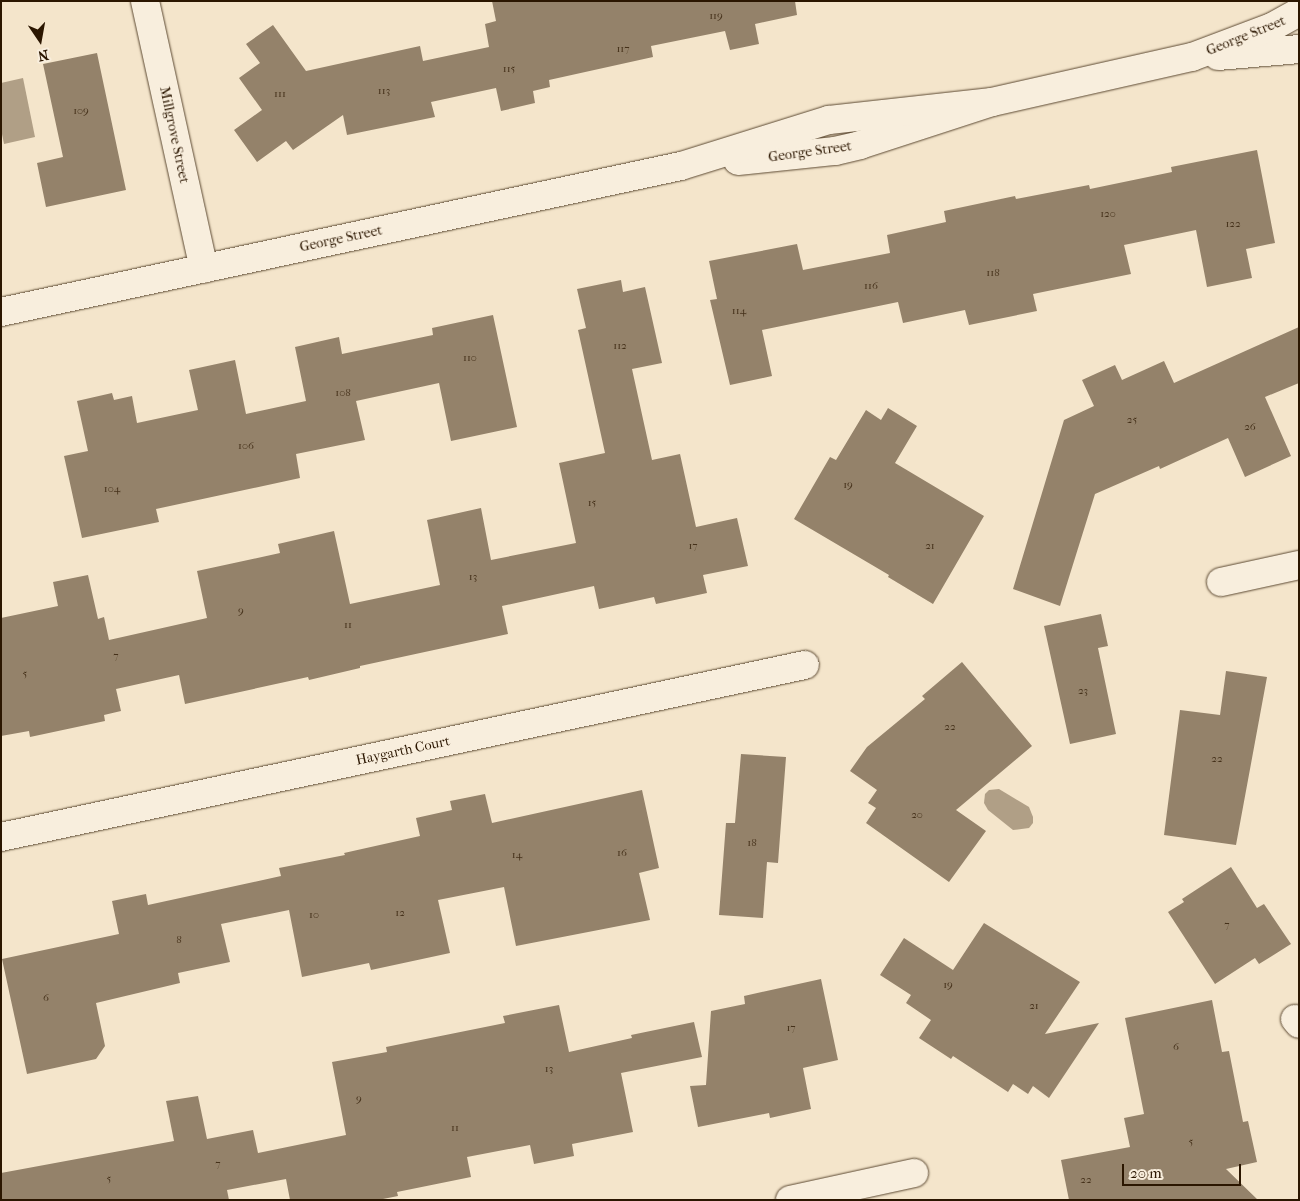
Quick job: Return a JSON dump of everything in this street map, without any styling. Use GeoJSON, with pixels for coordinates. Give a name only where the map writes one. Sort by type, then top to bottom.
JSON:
{"type":"FeatureCollection","features":[{"type":"Feature","properties":{"kind":"street","name":"Millgrove Street"},"geometry":{"type":"LineString","coordinates":[[145,1],[204,269]]}},
{"type":"Feature","properties":{"kind":"street","name":"George Street"},"geometry":{"type":"LineString","coordinates":[[1,312],[681,166],[835,150],[860,145],[992,102],[1192,57],[1272,27],[1299,12]]}},
{"type":"Feature","properties":{"kind":"street","name":"George Street"},"geometry":{"type":"LineString","coordinates":[[1192,57],[1299,49]]}},
{"type":"Feature","properties":{"kind":"street"},"geometry":{"type":"LineString","coordinates":[[1221,582],[1299,565]]}},
{"type":"Feature","properties":{"kind":"street","name":"Haygarth Court"},"geometry":{"type":"LineString","coordinates":[[1,836],[805,665]]}},
{"type":"Feature","properties":{"kind":"street"},"geometry":{"type":"LineString","coordinates":[[790,1200],[914,1174]]}},
{"type":"Feature","properties":{"kind":"shaded area"},"geometry":{"type":"Polygon","coordinates":[[[23,78],[35,137],[4,144],[1,129],[1,83],[23,78]]]}},
{"type":"Feature","properties":{"kind":"shaded area"},"geometry":{"type":"Polygon","coordinates":[[[999,789],[1029,807],[1033,823],[1029,828],[1013,830],[988,810],[984,803],[985,794],[989,790],[999,789]]]}},
{"type":"Feature","properties":{"kind":"building"},"geometry":{"type":"Polygon","coordinates":[[[492,1],[795,1],[797,15],[755,24],[759,44],[730,50],[725,31],[651,46],[653,57],[549,80],[550,87],[533,91],[535,103],[501,111],[496,88],[431,102],[435,117],[347,135],[343,115],[293,150],[286,141],[257,162],[234,130],[262,110],[239,78],[260,63],[246,44],[273,25],[306,71],[420,46],[423,61],[489,47],[485,24],[496,21],[492,1]]]}},
{"type":"Feature","properties":{"kind":"building"},"geometry":{"type":"Polygon","coordinates":[[[97,53],[126,190],[46,207],[37,163],[63,157],[43,64],[97,53]]]}},
{"type":"Feature","properties":{"kind":"building"},"geometry":{"type":"Polygon","coordinates":[[[1257,150],[1275,243],[1246,249],[1252,278],[1207,287],[1196,230],[1124,245],[1131,274],[1033,294],[1037,311],[969,325],[965,310],[903,323],[898,302],[762,330],[772,376],[730,385],[710,300],[717,299],[709,261],[797,244],[803,270],[890,253],[887,235],[946,222],[944,211],[1015,196],[1016,199],[1089,185],[1090,189],[1172,172],[1171,167],[1257,150]]]}},
{"type":"Feature","properties":{"kind":"building"},"geometry":{"type":"Polygon","coordinates":[[[621,280],[623,292],[645,287],[662,363],[632,369],[652,460],[680,454],[696,527],[737,518],[748,566],[703,575],[707,593],[656,604],[654,597],[599,609],[594,586],[502,606],[508,634],[360,666],[360,668],[309,680],[308,677],[185,704],[179,675],[116,689],[121,711],[104,715],[105,721],[30,737],[29,731],[1,736],[1,618],[58,606],[53,582],[88,575],[98,619],[104,617],[109,640],[207,618],[197,571],[280,553],[278,544],[334,531],[350,604],[440,585],[427,520],[481,508],[491,560],[576,543],[559,463],[605,453],[578,330],[586,328],[577,289],[621,280]]]}},
{"type":"Feature","properties":{"kind":"building"},"geometry":{"type":"Polygon","coordinates":[[[493,315],[517,427],[451,441],[439,383],[356,401],[365,440],[296,454],[300,478],[156,509],[159,522],[82,538],[64,456],[88,451],[77,401],[112,393],[114,400],[132,396],[137,423],[198,410],[189,370],[235,360],[246,414],[306,401],[295,347],[339,337],[342,354],[433,335],[432,328],[493,315]]]}},
{"type":"Feature","properties":{"kind":"building"},"geometry":{"type":"Polygon","coordinates":[[[1299,327],[1299,383],[1265,397],[1291,456],[1245,477],[1228,438],[1160,469],[1159,466],[1095,494],[1060,606],[1013,589],[1064,420],[1094,406],[1082,380],[1115,365],[1122,380],[1164,361],[1174,383],[1299,327]]]}},
{"type":"Feature","properties":{"kind":"building"},"geometry":{"type":"Polygon","coordinates":[[[888,408],[917,426],[895,463],[984,516],[933,604],[888,577],[889,575],[794,519],[830,457],[836,460],[866,410],[881,420],[888,408]]]}},
{"type":"Feature","properties":{"kind":"building"},"geometry":{"type":"Polygon","coordinates":[[[1101,614],[1108,646],[1098,648],[1116,734],[1070,744],[1044,626],[1101,614]]]}},
{"type":"Feature","properties":{"kind":"building"},"geometry":{"type":"Polygon","coordinates":[[[962,662],[1032,746],[956,810],[986,831],[949,882],[866,823],[876,808],[868,803],[877,790],[850,771],[867,747],[925,699],[922,696],[962,662]]]}},
{"type":"Feature","properties":{"kind":"building"},"geometry":{"type":"Polygon","coordinates":[[[1226,671],[1267,677],[1236,845],[1164,835],[1180,710],[1220,715],[1226,671]]]}},
{"type":"Feature","properties":{"kind":"building"},"geometry":{"type":"Polygon","coordinates":[[[741,754],[786,757],[778,863],[767,862],[763,918],[719,915],[726,823],[735,823],[741,754]]]}},
{"type":"Feature","properties":{"kind":"building"},"geometry":{"type":"Polygon","coordinates":[[[642,790],[659,868],[639,873],[650,920],[516,946],[504,887],[438,900],[450,953],[371,970],[369,963],[302,977],[289,910],[221,924],[230,962],[178,973],[180,983],[96,1003],[105,1046],[96,1059],[27,1074],[2,959],[119,934],[112,901],[146,894],[148,905],[281,876],[279,868],[345,855],[344,853],[420,836],[416,818],[452,810],[450,801],[485,794],[492,823],[642,790]]]}},
{"type":"Feature","properties":{"kind":"building"},"geometry":{"type":"Polygon","coordinates":[[[1231,867],[1257,908],[1264,904],[1291,944],[1259,964],[1255,958],[1215,984],[1168,912],[1184,902],[1182,899],[1231,867]]]}},
{"type":"Feature","properties":{"kind":"building"},"geometry":{"type":"Polygon","coordinates":[[[984,923],[1080,982],[1045,1034],[1099,1023],[1049,1098],[1033,1086],[1028,1094],[1013,1084],[1008,1092],[953,1056],[951,1059],[919,1038],[931,1020],[906,1003],[911,995],[880,975],[904,938],[953,970],[984,923]]]}},
{"type":"Feature","properties":{"kind":"building"},"geometry":{"type":"Polygon","coordinates":[[[821,979],[838,1060],[803,1068],[811,1109],[770,1118],[769,1113],[698,1127],[690,1086],[706,1085],[711,1011],[745,1004],[744,996],[821,979]]]}},
{"type":"Feature","properties":{"kind":"building"},"geometry":{"type":"Polygon","coordinates":[[[1212,1000],[1222,1052],[1229,1051],[1243,1122],[1248,1121],[1257,1162],[1226,1169],[1258,1200],[1069,1200],[1061,1160],[1130,1147],[1124,1118],[1144,1114],[1125,1018],[1212,1000]]]}},
{"type":"Feature","properties":{"kind":"building"},"geometry":{"type":"Polygon","coordinates":[[[559,1005],[569,1052],[632,1038],[631,1035],[694,1022],[702,1057],[621,1073],[633,1132],[572,1144],[574,1156],[534,1164],[530,1145],[467,1157],[471,1177],[397,1192],[398,1196],[378,1200],[290,1200],[286,1179],[227,1190],[229,1200],[1,1200],[1,1173],[174,1141],[166,1101],[198,1096],[207,1139],[253,1130],[258,1153],[346,1135],[332,1062],[387,1052],[386,1047],[505,1023],[503,1016],[559,1005]]]}}]}
